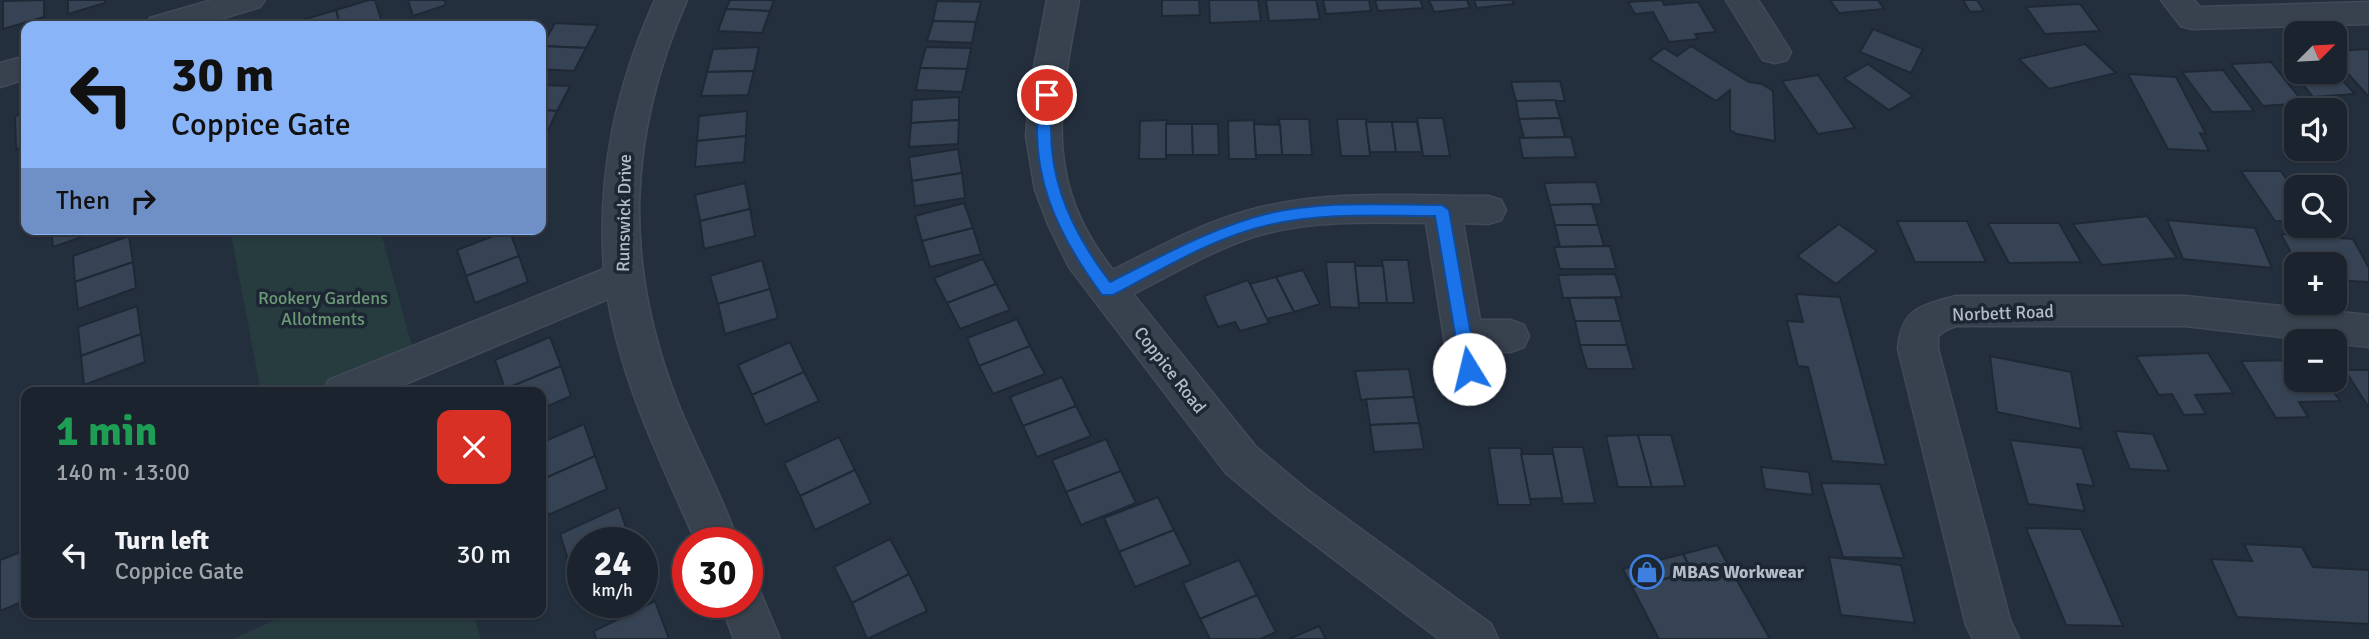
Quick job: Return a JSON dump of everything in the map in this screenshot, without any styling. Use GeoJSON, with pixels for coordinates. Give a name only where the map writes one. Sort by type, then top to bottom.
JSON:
{"type":"FeatureCollection","features":[{"type":"Feature","properties":{"kind":"street"},"geometry":{"type":"LineString","coordinates":[[179,21],[249,0]]}},
{"type":"Feature","properties":{"kind":"street","name":"Runswick Drive"},"geometry":{"type":"LineString","coordinates":[[671,0],[659,24],[636,91],[623,158],[623,277],[630,315],[644,362],[711,527]]}},
{"type":"Feature","properties":{"kind":"street","name":"Coppice Road"},"geometry":{"type":"LineString","coordinates":[[1063,0],[1043,119],[1049,180],[1063,223],[1082,257],[1241,460],[1292,502],[1475,639]]}},
{"type":"Feature","properties":{"kind":"street"},"geometry":{"type":"LineString","coordinates":[[1742,0],[1775,52]]}},
{"type":"Feature","properties":{"kind":"street"},"geometry":{"type":"LineString","coordinates":[[2177,0],[2192,18],[2369,13]]}},
{"type":"Feature","properties":{"kind":"street"},"geometry":{"type":"LineString","coordinates":[[0,75],[21,69]]}},
{"type":"Feature","properties":{"kind":"street"},"geometry":{"type":"LineString","coordinates":[[1442,210],[1466,352],[1510,336]]}},
{"type":"Feature","properties":{"kind":"street"},"geometry":{"type":"LineString","coordinates":[[1107,290],[1207,240],[1267,219],[1323,211],[1488,210]]}},
{"type":"Feature","properties":{"kind":"street"},"geometry":{"type":"LineString","coordinates":[[355,387],[623,277]]}},
{"type":"Feature","properties":{"kind":"street","name":"Norbett Road"},"geometry":{"type":"LineString","coordinates":[[1996,639],[1989,625],[1918,349],[1919,330],[1933,318],[1956,311],[2185,311],[2369,331]]}},
{"type":"Feature","properties":{"kind":"street"},"geometry":{"type":"LineString","coordinates":[[748,618],[757,639]]}},
{"type":"Feature","properties":{"kind":"green space","name":"Rookery Gardens Allotments"},"geometry":{"type":"Polygon","coordinates":[[[231,235],[382,235],[414,354],[331,387],[260,387],[231,235]]]}},
{"type":"Feature","properties":{"kind":"green space"},"geometry":{"type":"Polygon","coordinates":[[[279,618],[475,618],[481,639],[233,639],[279,618]]]}},
{"type":"Feature","properties":{"kind":"building"},"geometry":{"type":"Polygon","coordinates":[[[44,0],[44,17],[21,21],[21,24],[3,29],[3,1],[44,0]]]}},
{"type":"Feature","properties":{"kind":"building"},"geometry":{"type":"Polygon","coordinates":[[[68,0],[105,0],[105,3],[68,14],[68,0]]]}},
{"type":"Feature","properties":{"kind":"building"},"geometry":{"type":"Polygon","coordinates":[[[375,0],[381,21],[339,21],[336,10],[375,0]]]}},
{"type":"Feature","properties":{"kind":"building"},"geometry":{"type":"Polygon","coordinates":[[[408,0],[444,0],[446,5],[413,16],[408,0]]]}},
{"type":"Feature","properties":{"kind":"building"},"geometry":{"type":"Polygon","coordinates":[[[730,0],[774,0],[770,11],[726,9],[730,0]]]}},
{"type":"Feature","properties":{"kind":"building"},"geometry":{"type":"Polygon","coordinates":[[[1162,0],[1199,0],[1200,15],[1162,16],[1162,0]]]}},
{"type":"Feature","properties":{"kind":"building"},"geometry":{"type":"Polygon","coordinates":[[[1209,0],[1258,0],[1261,21],[1210,23],[1209,0]]]}},
{"type":"Feature","properties":{"kind":"building"},"geometry":{"type":"Polygon","coordinates":[[[1266,0],[1316,0],[1320,19],[1269,21],[1266,0]]]}},
{"type":"Feature","properties":{"kind":"building"},"geometry":{"type":"Polygon","coordinates":[[[1323,0],[1369,0],[1371,11],[1326,14],[1323,0]]]}},
{"type":"Feature","properties":{"kind":"building"},"geometry":{"type":"Polygon","coordinates":[[[1375,0],[1420,0],[1423,8],[1378,11],[1375,0]]]}},
{"type":"Feature","properties":{"kind":"building"},"geometry":{"type":"Polygon","coordinates":[[[1429,0],[1467,0],[1470,8],[1434,12],[1429,0]]]}},
{"type":"Feature","properties":{"kind":"building"},"geometry":{"type":"Polygon","coordinates":[[[1474,0],[1512,0],[1514,4],[1477,8],[1474,0]]]}},
{"type":"Feature","properties":{"kind":"building"},"geometry":{"type":"Polygon","coordinates":[[[1662,0],[1664,5],[1698,2],[1716,32],[1695,34],[1698,39],[1669,42],[1653,12],[1635,14],[1628,2],[1662,0]]]}},
{"type":"Feature","properties":{"kind":"building"},"geometry":{"type":"Polygon","coordinates":[[[1830,0],[1878,0],[1884,9],[1839,13],[1830,0]]]}},
{"type":"Feature","properties":{"kind":"building"},"geometry":{"type":"Polygon","coordinates":[[[1963,0],[1977,0],[1984,11],[1970,12],[1963,0]]]}},
{"type":"Feature","properties":{"kind":"building"},"geometry":{"type":"Polygon","coordinates":[[[937,1],[981,2],[976,22],[933,21],[937,1]]]}},
{"type":"Feature","properties":{"kind":"building"},"geometry":{"type":"Polygon","coordinates":[[[2080,4],[2100,31],[2045,34],[2026,7],[2080,4]]]}},
{"type":"Feature","properties":{"kind":"building"},"geometry":{"type":"Polygon","coordinates":[[[726,9],[770,11],[762,33],[718,31],[726,9]]]}},
{"type":"Feature","properties":{"kind":"building"},"geometry":{"type":"Polygon","coordinates":[[[336,10],[339,21],[299,21],[336,10]]]}},
{"type":"Feature","properties":{"kind":"building"},"geometry":{"type":"Polygon","coordinates":[[[933,21],[976,22],[972,43],[927,41],[933,21]]]}},
{"type":"Feature","properties":{"kind":"building"},"geometry":{"type":"Polygon","coordinates":[[[555,23],[598,25],[586,48],[546,46],[546,39],[555,23]]]}},
{"type":"Feature","properties":{"kind":"building"},"geometry":{"type":"Polygon","coordinates":[[[1873,29],[1923,49],[1911,73],[1860,52],[1873,29]]]}},
{"type":"Feature","properties":{"kind":"building"},"geometry":{"type":"Polygon","coordinates":[[[2085,44],[2116,73],[2049,89],[2019,59],[2085,44]]]}},
{"type":"Feature","properties":{"kind":"building"},"geometry":{"type":"Polygon","coordinates":[[[546,46],[586,48],[574,71],[546,69],[546,46]]]}},
{"type":"Feature","properties":{"kind":"building"},"geometry":{"type":"Polygon","coordinates":[[[1691,46],[1749,82],[1762,84],[1773,91],[1775,141],[1737,134],[1730,130],[1730,90],[1716,101],[1650,59],[1664,48],[1677,56],[1691,46]]]}},
{"type":"Feature","properties":{"kind":"building"},"geometry":{"type":"Polygon","coordinates":[[[759,47],[754,71],[707,72],[713,49],[759,47]]]}},
{"type":"Feature","properties":{"kind":"building"},"geometry":{"type":"Polygon","coordinates":[[[926,47],[971,48],[967,69],[920,68],[926,47]]]}},
{"type":"Feature","properties":{"kind":"building"},"geometry":{"type":"Polygon","coordinates":[[[2369,49],[2369,96],[2347,73],[2347,50],[2369,49]]]}},
{"type":"Feature","properties":{"kind":"building"},"geometry":{"type":"Polygon","coordinates":[[[2271,62],[2284,78],[2284,84],[2289,84],[2300,98],[2284,98],[2284,104],[2263,106],[2231,64],[2271,62]]]}},
{"type":"Feature","properties":{"kind":"building"},"geometry":{"type":"Polygon","coordinates":[[[1868,64],[1913,96],[1889,110],[1844,78],[1868,64]]]}},
{"type":"Feature","properties":{"kind":"building"},"geometry":{"type":"Polygon","coordinates":[[[920,68],[967,69],[962,92],[916,90],[920,68]]]}},
{"type":"Feature","properties":{"kind":"building"},"geometry":{"type":"Polygon","coordinates":[[[2223,70],[2254,111],[2212,112],[2182,72],[2223,70]]]}},
{"type":"Feature","properties":{"kind":"building"},"geometry":{"type":"Polygon","coordinates":[[[754,71],[748,95],[701,96],[707,72],[754,71]]]}},
{"type":"Feature","properties":{"kind":"building"},"geometry":{"type":"Polygon","coordinates":[[[2128,74],[2176,77],[2206,134],[2200,133],[2209,151],[2168,149],[2128,74]]]}},
{"type":"Feature","properties":{"kind":"building"},"geometry":{"type":"Polygon","coordinates":[[[1818,75],[1855,128],[1818,134],[1782,81],[1818,75]]]}},
{"type":"Feature","properties":{"kind":"building"},"geometry":{"type":"Polygon","coordinates":[[[1560,81],[1565,101],[1516,101],[1511,82],[1560,81]]]}},
{"type":"Feature","properties":{"kind":"building"},"geometry":{"type":"Polygon","coordinates":[[[2302,84],[2346,84],[2355,94],[2313,97],[2302,84]]]}},
{"type":"Feature","properties":{"kind":"building"},"geometry":{"type":"Polygon","coordinates":[[[546,85],[570,86],[557,111],[546,110],[546,85]]]}},
{"type":"Feature","properties":{"kind":"building"},"geometry":{"type":"Polygon","coordinates":[[[959,97],[959,120],[911,123],[912,100],[959,97]]]}},
{"type":"Feature","properties":{"kind":"building"},"geometry":{"type":"Polygon","coordinates":[[[1555,100],[1560,118],[1519,119],[1516,101],[1555,100]]]}},
{"type":"Feature","properties":{"kind":"building"},"geometry":{"type":"Polygon","coordinates":[[[546,110],[557,111],[546,135],[546,110]]]}},
{"type":"Feature","properties":{"kind":"building"},"geometry":{"type":"Polygon","coordinates":[[[747,111],[746,136],[697,141],[699,116],[747,111]]]}},
{"type":"Feature","properties":{"kind":"building"},"geometry":{"type":"Polygon","coordinates":[[[21,114],[21,148],[16,149],[15,116],[21,114]]]}},
{"type":"Feature","properties":{"kind":"building"},"geometry":{"type":"Polygon","coordinates":[[[1417,118],[1443,118],[1450,156],[1423,156],[1417,118]]]}},
{"type":"Feature","properties":{"kind":"building"},"geometry":{"type":"Polygon","coordinates":[[[1560,118],[1565,137],[1524,138],[1519,119],[1560,118]]]}},
{"type":"Feature","properties":{"kind":"building"},"geometry":{"type":"Polygon","coordinates":[[[1279,119],[1309,119],[1312,155],[1282,155],[1279,119]]]}},
{"type":"Feature","properties":{"kind":"building"},"geometry":{"type":"Polygon","coordinates":[[[1337,119],[1366,119],[1370,156],[1341,156],[1337,119]]]}},
{"type":"Feature","properties":{"kind":"building"},"geometry":{"type":"Polygon","coordinates":[[[959,120],[958,144],[909,147],[911,123],[959,120]]]}},
{"type":"Feature","properties":{"kind":"building"},"geometry":{"type":"Polygon","coordinates":[[[1167,120],[1166,159],[1139,159],[1140,121],[1167,120]]]}},
{"type":"Feature","properties":{"kind":"building"},"geometry":{"type":"Polygon","coordinates":[[[1254,120],[1256,159],[1229,159],[1228,121],[1254,120]]]}},
{"type":"Feature","properties":{"kind":"building"},"geometry":{"type":"Polygon","coordinates":[[[1366,122],[1392,122],[1396,152],[1370,152],[1366,122]]]}},
{"type":"Feature","properties":{"kind":"building"},"geometry":{"type":"Polygon","coordinates":[[[1392,122],[1417,122],[1422,152],[1396,152],[1392,122]]]}},
{"type":"Feature","properties":{"kind":"building"},"geometry":{"type":"Polygon","coordinates":[[[1166,124],[1192,124],[1193,155],[1166,155],[1166,124]]]}},
{"type":"Feature","properties":{"kind":"building"},"geometry":{"type":"Polygon","coordinates":[[[1192,124],[1218,124],[1219,155],[1193,155],[1192,124]]]}},
{"type":"Feature","properties":{"kind":"building"},"geometry":{"type":"Polygon","coordinates":[[[1254,124],[1280,125],[1282,155],[1256,155],[1254,124]]]}},
{"type":"Feature","properties":{"kind":"building"},"geometry":{"type":"Polygon","coordinates":[[[746,136],[744,162],[695,167],[697,141],[746,136]]]}},
{"type":"Feature","properties":{"kind":"building"},"geometry":{"type":"Polygon","coordinates":[[[1571,137],[1576,157],[1523,158],[1519,138],[1571,137]]]}},
{"type":"Feature","properties":{"kind":"building"},"geometry":{"type":"Polygon","coordinates":[[[958,149],[962,173],[912,181],[909,157],[958,149]]]}},
{"type":"Feature","properties":{"kind":"building"},"geometry":{"type":"Polygon","coordinates":[[[2241,171],[2281,171],[2284,176],[2284,221],[2275,221],[2241,171]]]}},
{"type":"Feature","properties":{"kind":"building"},"geometry":{"type":"Polygon","coordinates":[[[962,173],[965,198],[915,206],[912,181],[962,173]]]}},
{"type":"Feature","properties":{"kind":"building"},"geometry":{"type":"Polygon","coordinates":[[[1596,182],[1602,204],[1550,205],[1544,183],[1596,182]]]}},
{"type":"Feature","properties":{"kind":"building"},"geometry":{"type":"Polygon","coordinates":[[[745,183],[750,209],[700,221],[695,195],[745,183]]]}},
{"type":"Feature","properties":{"kind":"building"},"geometry":{"type":"Polygon","coordinates":[[[964,203],[973,228],[922,241],[915,216],[964,203]]]}},
{"type":"Feature","properties":{"kind":"building"},"geometry":{"type":"Polygon","coordinates":[[[1592,204],[1598,225],[1555,225],[1550,205],[1592,204]]]}},
{"type":"Feature","properties":{"kind":"building"},"geometry":{"type":"Polygon","coordinates":[[[750,209],[755,236],[704,249],[700,221],[750,209]]]}},
{"type":"Feature","properties":{"kind":"building"},"geometry":{"type":"Polygon","coordinates":[[[2147,216],[2177,258],[2102,265],[2073,224],[2147,216]]]}},
{"type":"Feature","properties":{"kind":"building"},"geometry":{"type":"Polygon","coordinates":[[[2167,220],[2255,228],[2272,268],[2183,259],[2167,220]]]}},
{"type":"Feature","properties":{"kind":"building"},"geometry":{"type":"Polygon","coordinates":[[[1897,221],[1967,221],[1986,262],[1915,262],[1897,221]]]}},
{"type":"Feature","properties":{"kind":"building"},"geometry":{"type":"Polygon","coordinates":[[[1988,223],[2059,223],[2081,262],[2009,263],[1988,223]]]}},
{"type":"Feature","properties":{"kind":"building"},"geometry":{"type":"Polygon","coordinates":[[[1839,224],[1877,251],[1836,284],[1797,256],[1839,224]]]}},
{"type":"Feature","properties":{"kind":"building"},"geometry":{"type":"Polygon","coordinates":[[[1555,225],[1598,225],[1604,246],[1560,247],[1555,225]]]}},
{"type":"Feature","properties":{"kind":"building"},"geometry":{"type":"Polygon","coordinates":[[[973,228],[981,254],[930,267],[922,241],[973,228]]]}},
{"type":"Feature","properties":{"kind":"building"},"geometry":{"type":"Polygon","coordinates":[[[2281,234],[2284,234],[2284,238],[2353,239],[2369,268],[2369,282],[2347,281],[2347,252],[2291,252],[2281,234]]]}},
{"type":"Feature","properties":{"kind":"building"},"geometry":{"type":"Polygon","coordinates":[[[52,235],[88,235],[53,247],[52,235]]]}},
{"type":"Feature","properties":{"kind":"building"},"geometry":{"type":"Polygon","coordinates":[[[496,235],[511,235],[519,256],[466,276],[457,250],[496,235]]]}},
{"type":"Feature","properties":{"kind":"building"},"geometry":{"type":"Polygon","coordinates":[[[129,236],[133,262],[75,282],[73,256],[129,236]]]}},
{"type":"Feature","properties":{"kind":"building"},"geometry":{"type":"Polygon","coordinates":[[[1610,246],[1616,269],[1560,269],[1554,247],[1610,246]]]}},
{"type":"Feature","properties":{"kind":"building"},"geometry":{"type":"Polygon","coordinates":[[[519,256],[528,282],[475,303],[466,276],[519,256]]]}},
{"type":"Feature","properties":{"kind":"building"},"geometry":{"type":"Polygon","coordinates":[[[983,259],[996,284],[947,303],[934,278],[983,259]]]}},
{"type":"Feature","properties":{"kind":"building"},"geometry":{"type":"Polygon","coordinates":[[[762,260],[770,289],[718,304],[710,276],[762,260]]]}},
{"type":"Feature","properties":{"kind":"building"},"geometry":{"type":"Polygon","coordinates":[[[1382,260],[1408,260],[1414,303],[1387,303],[1382,260]]]}},
{"type":"Feature","properties":{"kind":"building"},"geometry":{"type":"Polygon","coordinates":[[[133,262],[136,288],[78,309],[75,282],[133,262]]]}},
{"type":"Feature","properties":{"kind":"building"},"geometry":{"type":"Polygon","coordinates":[[[1326,262],[1355,262],[1359,308],[1330,307],[1326,262]]]}},
{"type":"Feature","properties":{"kind":"building"},"geometry":{"type":"Polygon","coordinates":[[[1355,266],[1383,266],[1387,303],[1359,303],[1355,266]]]}},
{"type":"Feature","properties":{"kind":"building"},"geometry":{"type":"Polygon","coordinates":[[[1303,270],[1320,304],[1294,312],[1276,277],[1303,270]]]}},
{"type":"Feature","properties":{"kind":"building"},"geometry":{"type":"Polygon","coordinates":[[[1615,274],[1622,297],[1563,298],[1558,275],[1615,274]]]}},
{"type":"Feature","properties":{"kind":"building"},"geometry":{"type":"Polygon","coordinates":[[[1276,277],[1294,312],[1266,319],[1250,284],[1276,277]]]}},
{"type":"Feature","properties":{"kind":"building"},"geometry":{"type":"Polygon","coordinates":[[[1248,280],[1269,323],[1240,331],[1235,322],[1218,327],[1204,296],[1248,280]]]}},
{"type":"Feature","properties":{"kind":"building"},"geometry":{"type":"Polygon","coordinates":[[[996,284],[1010,310],[960,329],[947,303],[996,284]]]}},
{"type":"Feature","properties":{"kind":"building"},"geometry":{"type":"Polygon","coordinates":[[[770,289],[778,318],[725,334],[718,304],[770,289]]]}},
{"type":"Feature","properties":{"kind":"building"},"geometry":{"type":"Polygon","coordinates":[[[1796,294],[1840,297],[1886,465],[1832,461],[1808,367],[1798,366],[1787,321],[1803,322],[1796,294]]]}},
{"type":"Feature","properties":{"kind":"building"},"geometry":{"type":"Polygon","coordinates":[[[1569,298],[1615,298],[1621,321],[1575,321],[1569,298]]]}},
{"type":"Feature","properties":{"kind":"building"},"geometry":{"type":"Polygon","coordinates":[[[137,306],[141,334],[81,356],[78,327],[137,306]]]}},
{"type":"Feature","properties":{"kind":"building"},"geometry":{"type":"Polygon","coordinates":[[[1017,319],[1030,346],[979,366],[967,338],[1017,319]]]}},
{"type":"Feature","properties":{"kind":"building"},"geometry":{"type":"Polygon","coordinates":[[[1575,321],[1621,321],[1627,345],[1580,345],[1575,321]]]}},
{"type":"Feature","properties":{"kind":"building"},"geometry":{"type":"Polygon","coordinates":[[[141,334],[145,362],[84,385],[81,356],[141,334]]]}},
{"type":"Feature","properties":{"kind":"building"},"geometry":{"type":"Polygon","coordinates":[[[550,337],[561,366],[504,387],[495,360],[550,337]]]}},
{"type":"Feature","properties":{"kind":"building"},"geometry":{"type":"Polygon","coordinates":[[[790,342],[804,372],[752,395],[738,365],[790,342]]]}},
{"type":"Feature","properties":{"kind":"building"},"geometry":{"type":"Polygon","coordinates":[[[1580,345],[1627,345],[1634,369],[1587,369],[1580,345]]]}},
{"type":"Feature","properties":{"kind":"building"},"geometry":{"type":"Polygon","coordinates":[[[1030,346],[1045,374],[993,394],[979,366],[1030,346]]]}},
{"type":"Feature","properties":{"kind":"building"},"geometry":{"type":"Polygon","coordinates":[[[2208,353],[2233,393],[2195,395],[2206,414],[2184,415],[2172,394],[2159,395],[2136,356],[2208,353]]]}},
{"type":"Feature","properties":{"kind":"building"},"geometry":{"type":"Polygon","coordinates":[[[1990,356],[2071,372],[2081,429],[1997,412],[1990,356]]]}},
{"type":"Feature","properties":{"kind":"building"},"geometry":{"type":"Polygon","coordinates":[[[2284,360],[2284,392],[2334,392],[2340,401],[2299,402],[2308,417],[2276,418],[2241,361],[2284,360]]]}},
{"type":"Feature","properties":{"kind":"building"},"geometry":{"type":"Polygon","coordinates":[[[561,366],[571,396],[546,407],[546,387],[510,387],[561,366]]]}},
{"type":"Feature","properties":{"kind":"building"},"geometry":{"type":"Polygon","coordinates":[[[1409,369],[1414,397],[1361,400],[1355,371],[1409,369]]]}},
{"type":"Feature","properties":{"kind":"building"},"geometry":{"type":"Polygon","coordinates":[[[2347,370],[2369,370],[2369,408],[2347,373],[2347,370]]]}},
{"type":"Feature","properties":{"kind":"building"},"geometry":{"type":"Polygon","coordinates":[[[804,372],[819,401],[765,425],[752,395],[804,372]]]}},
{"type":"Feature","properties":{"kind":"building"},"geometry":{"type":"Polygon","coordinates":[[[1062,377],[1076,406],[1023,426],[1010,397],[1062,377]]]}},
{"type":"Feature","properties":{"kind":"building"},"geometry":{"type":"Polygon","coordinates":[[[1414,397],[1419,423],[1370,425],[1366,399],[1414,397]]]}},
{"type":"Feature","properties":{"kind":"building"},"geometry":{"type":"Polygon","coordinates":[[[1076,406],[1091,436],[1037,457],[1023,426],[1076,406]]]}},
{"type":"Feature","properties":{"kind":"building"},"geometry":{"type":"Polygon","coordinates":[[[1419,423],[1424,449],[1374,452],[1370,425],[1419,423]]]}},
{"type":"Feature","properties":{"kind":"building"},"geometry":{"type":"Polygon","coordinates":[[[584,424],[595,456],[546,478],[546,441],[584,424]]]}},
{"type":"Feature","properties":{"kind":"building"},"geometry":{"type":"Polygon","coordinates":[[[2115,431],[2153,434],[2169,471],[2130,469],[2115,431]]]}},
{"type":"Feature","properties":{"kind":"building"},"geometry":{"type":"Polygon","coordinates":[[[1638,435],[1652,487],[1618,487],[1606,436],[1638,435]]]}},
{"type":"Feature","properties":{"kind":"building"},"geometry":{"type":"Polygon","coordinates":[[[1638,435],[1671,435],[1685,486],[1652,487],[1638,435]]]}},
{"type":"Feature","properties":{"kind":"building"},"geometry":{"type":"Polygon","coordinates":[[[839,437],[855,470],[800,496],[784,463],[839,437]]]}},
{"type":"Feature","properties":{"kind":"building"},"geometry":{"type":"Polygon","coordinates":[[[1106,439],[1121,471],[1066,492],[1052,460],[1106,439]]]}},
{"type":"Feature","properties":{"kind":"building"},"geometry":{"type":"Polygon","coordinates":[[[2010,440],[2082,448],[2094,486],[2077,484],[2085,511],[2028,504],[2010,440]]]}},
{"type":"Feature","properties":{"kind":"building"},"geometry":{"type":"Polygon","coordinates":[[[1552,447],[1583,447],[1595,503],[1563,504],[1552,447]]]}},
{"type":"Feature","properties":{"kind":"building"},"geometry":{"type":"Polygon","coordinates":[[[1489,448],[1521,448],[1531,505],[1498,505],[1489,448]]]}},
{"type":"Feature","properties":{"kind":"building"},"geometry":{"type":"Polygon","coordinates":[[[1521,454],[1553,454],[1562,498],[1530,499],[1521,454]]]}},
{"type":"Feature","properties":{"kind":"building"},"geometry":{"type":"Polygon","coordinates":[[[595,456],[607,489],[548,515],[546,478],[595,456]]]}},
{"type":"Feature","properties":{"kind":"building"},"geometry":{"type":"Polygon","coordinates":[[[1761,467],[1809,472],[1813,495],[1765,489],[1761,467]]]}},
{"type":"Feature","properties":{"kind":"building"},"geometry":{"type":"Polygon","coordinates":[[[855,470],[871,503],[815,530],[800,496],[855,470]]]}},
{"type":"Feature","properties":{"kind":"building"},"geometry":{"type":"Polygon","coordinates":[[[1121,471],[1136,503],[1081,525],[1066,492],[1121,471]]]}},
{"type":"Feature","properties":{"kind":"building"},"geometry":{"type":"Polygon","coordinates":[[[1821,483],[1880,484],[1904,558],[1843,557],[1821,483]]]}},
{"type":"Feature","properties":{"kind":"building"},"geometry":{"type":"Polygon","coordinates":[[[1158,497],[1174,530],[1119,552],[1104,518],[1158,497]]]}},
{"type":"Feature","properties":{"kind":"building"},"geometry":{"type":"Polygon","coordinates":[[[619,507],[626,527],[575,527],[619,507]]]}},
{"type":"Feature","properties":{"kind":"building"},"geometry":{"type":"Polygon","coordinates":[[[2026,528],[2081,529],[2123,626],[2066,625],[2026,528]]]}},
{"type":"Feature","properties":{"kind":"building"},"geometry":{"type":"Polygon","coordinates":[[[1174,530],[1191,564],[1135,587],[1119,552],[1174,530]]]}},
{"type":"Feature","properties":{"kind":"building"},"geometry":{"type":"Polygon","coordinates":[[[567,531],[567,556],[560,534],[567,531]]]}},
{"type":"Feature","properties":{"kind":"building"},"geometry":{"type":"Polygon","coordinates":[[[890,539],[909,574],[852,603],[834,567],[890,539]]]}},
{"type":"Feature","properties":{"kind":"building"},"geometry":{"type":"Polygon","coordinates":[[[2244,544],[2302,547],[2313,567],[2369,570],[2369,624],[2237,617],[2211,559],[2252,561],[2244,544]]]}},
{"type":"Feature","properties":{"kind":"building"},"geometry":{"type":"Polygon","coordinates":[[[1717,545],[1770,639],[1659,639],[1632,587],[1692,572],[1683,554],[1717,545]]]}},
{"type":"Feature","properties":{"kind":"building"},"geometry":{"type":"Polygon","coordinates":[[[21,552],[21,602],[0,611],[0,560],[21,552]]]}},
{"type":"Feature","properties":{"kind":"building"},"geometry":{"type":"Polygon","coordinates":[[[1683,554],[1692,572],[1632,587],[1623,569],[1683,554]]]}},
{"type":"Feature","properties":{"kind":"building"},"geometry":{"type":"Polygon","coordinates":[[[1829,557],[1901,565],[1915,623],[1841,615],[1829,557]]]}},
{"type":"Feature","properties":{"kind":"building"},"geometry":{"type":"Polygon","coordinates":[[[1239,560],[1257,595],[1200,619],[1183,583],[1239,560]]]}},
{"type":"Feature","properties":{"kind":"building"},"geometry":{"type":"Polygon","coordinates":[[[909,574],[927,611],[867,639],[852,603],[909,574]]]}},
{"type":"Feature","properties":{"kind":"building"},"geometry":{"type":"Polygon","coordinates":[[[1257,595],[1276,632],[1260,639],[1210,639],[1200,619],[1257,595]]]}},
{"type":"Feature","properties":{"kind":"building"},"geometry":{"type":"Polygon","coordinates":[[[658,609],[669,639],[596,639],[594,631],[620,618],[658,618],[658,609]]]}},
{"type":"Feature","properties":{"kind":"building"},"geometry":{"type":"Polygon","coordinates":[[[1319,626],[1326,639],[1289,639],[1319,626]]]}},
{"type":"Feature","properties":{"kind":"place","name":"MBAS Workwear"},"geometry":{"type":"Point","coordinates":[1647,572]}},
{"type":"Feature","properties":{"kind":"route"},"geometry":{"type":"LineString","coordinates":[[1047,95],[1043,119],[1049,180],[1063,223],[1082,257],[1107,290],[1207,240],[1267,219],[1323,211],[1442,210],[1469,369]]}}]}
